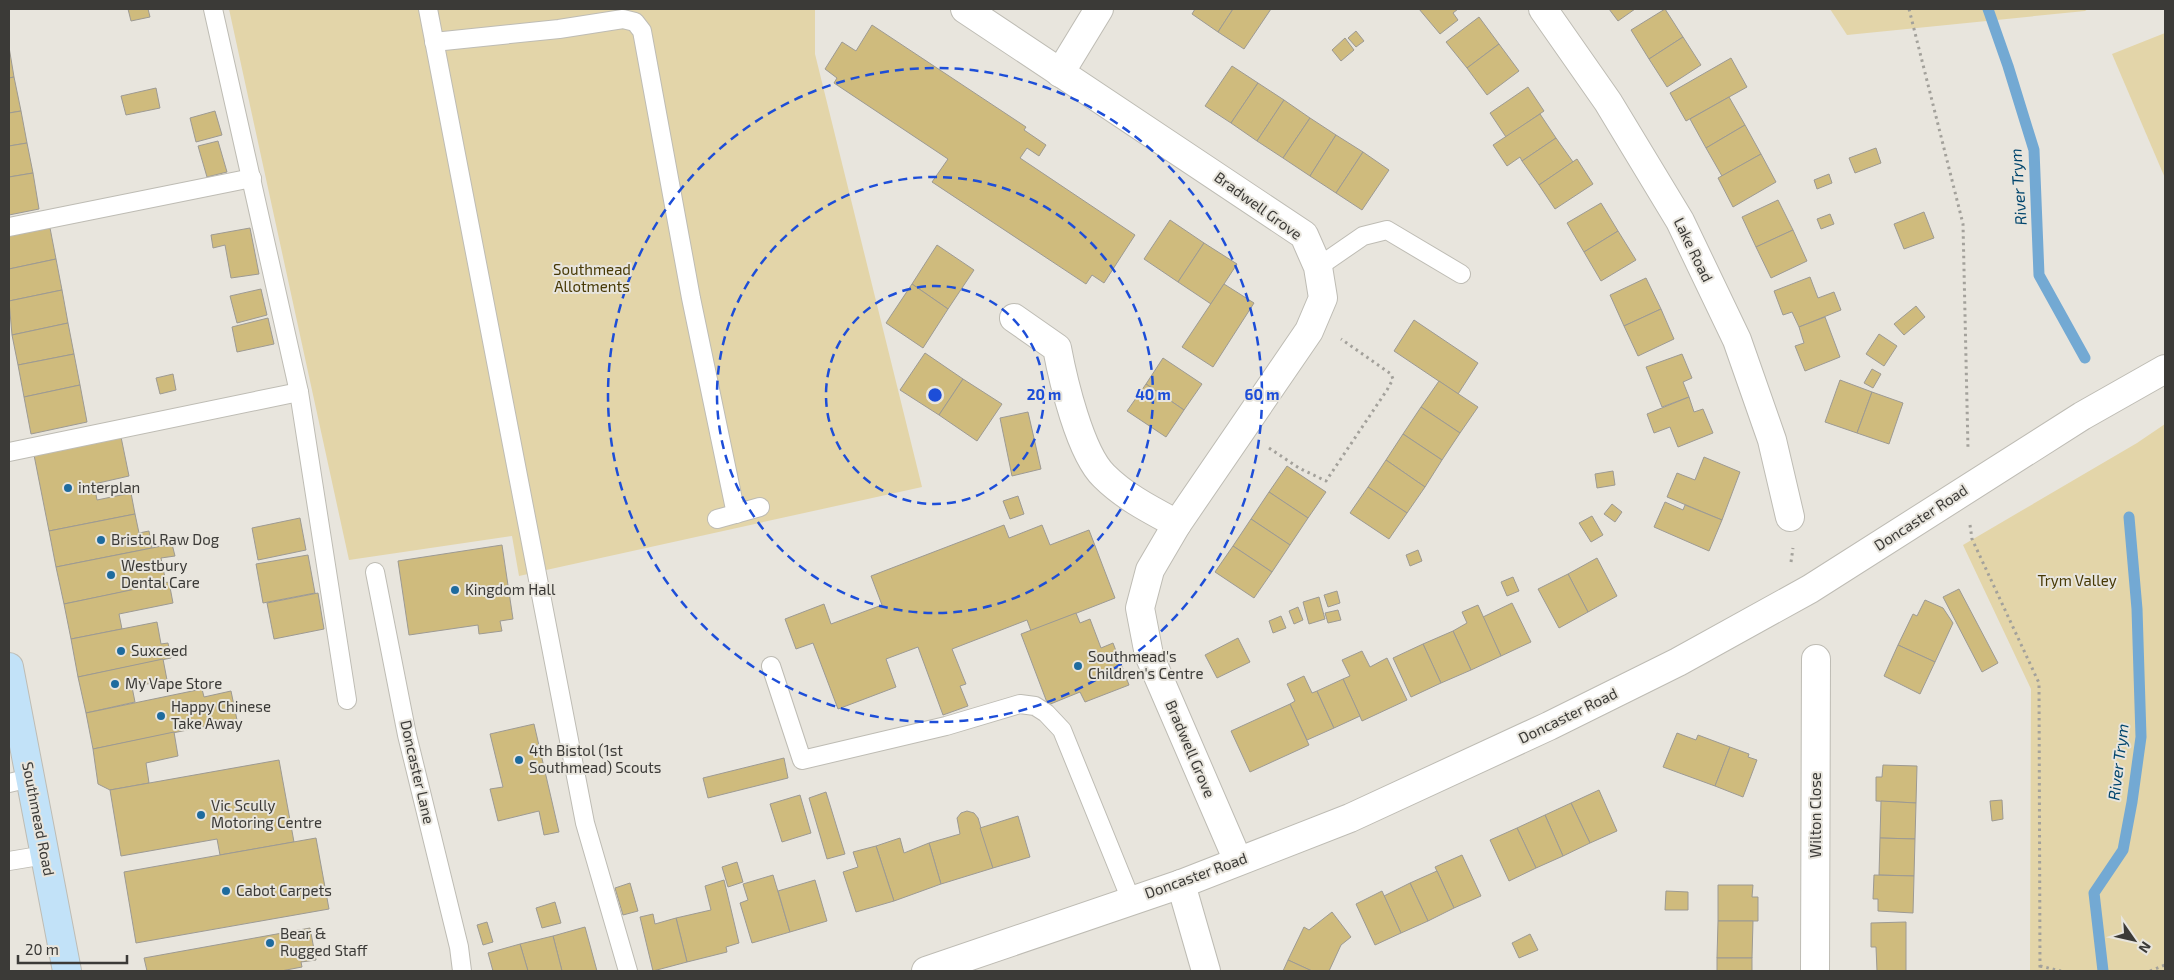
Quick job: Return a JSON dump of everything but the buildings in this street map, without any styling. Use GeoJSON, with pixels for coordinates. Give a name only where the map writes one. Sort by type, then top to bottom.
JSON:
{"type":"FeatureCollection","features":[{"type":"Feature","properties":{"kind":"main road","name":"Southmead Road"},"geometry":{"type":"LineString","coordinates":[[9,666],[19,781],[45,854],[67,971]]}},
{"type":"Feature","properties":{"kind":"street","name":"Bradwell Grove"},"geometry":{"type":"LineString","coordinates":[[965,9],[1304,236],[1318,267],[1323,298],[1309,331],[1177,524],[1150,570],[1140,608],[1149,655],[1238,861]]}},
{"type":"Feature","properties":{"kind":"street"},"geometry":{"type":"LineString","coordinates":[[1060,73],[1099,9]]}},
{"type":"Feature","properties":{"kind":"street","name":"Lake Road"},"geometry":{"type":"LineString","coordinates":[[1544,9],[1608,102],[1684,229],[1737,340],[1772,440],[1790,517]]}},
{"type":"Feature","properties":{"kind":"street"},"geometry":{"type":"LineString","coordinates":[[1014,318],[1057,348],[1064,386],[1087,451],[1102,475],[1132,499],[1177,524]]}},
{"type":"Feature","properties":{"kind":"street","name":"Doncaster Road"},"geometry":{"type":"LineString","coordinates":[[926,971],[1181,884],[1350,818],[1549,726],[1678,662],[1810,589],[2082,416],[2165,369]]}},
{"type":"Feature","properties":{"kind":"street","name":"Wilton Close"},"geometry":{"type":"LineString","coordinates":[[1815,971],[1816,659]]}},
{"type":"Feature","properties":{"kind":"street"},"geometry":{"type":"LineString","coordinates":[[1181,884],[1206,971]]}},
{"type":"Feature","properties":{"kind":"lane"},"geometry":{"type":"LineString","coordinates":[[213,9],[299,392],[347,700]]}},
{"type":"Feature","properties":{"kind":"lane"},"geometry":{"type":"LineString","coordinates":[[428,9],[585,823],[628,971]]}},
{"type":"Feature","properties":{"kind":"lane"},"geometry":{"type":"LineString","coordinates":[[434,42],[559,29],[623,19],[635,22],[640,27],[643,34],[691,298],[736,514]]}},
{"type":"Feature","properties":{"kind":"lane"},"geometry":{"type":"LineString","coordinates":[[9,227],[252,178]]}},
{"type":"Feature","properties":{"kind":"lane"},"geometry":{"type":"LineString","coordinates":[[1318,267],[1363,236],[1387,230],[1461,274]]}},
{"type":"Feature","properties":{"kind":"lane"},"geometry":{"type":"LineString","coordinates":[[9,452],[299,392]]}},
{"type":"Feature","properties":{"kind":"lane"},"geometry":{"type":"LineString","coordinates":[[717,519],[760,507]]}},
{"type":"Feature","properties":{"kind":"lane","name":"Doncaster Lane"},"geometry":{"type":"LineString","coordinates":[[375,572],[407,735],[459,947],[462,971]]}},
{"type":"Feature","properties":{"kind":"lane"},"geometry":{"type":"LineString","coordinates":[[771,666],[802,760],[937,728],[1020,704],[1035,706],[1046,713],[1062,730],[1131,900]]}},
{"type":"Feature","properties":{"kind":"lane"},"geometry":{"type":"LineString","coordinates":[[9,861],[45,854]]}},
{"type":"Feature","properties":{"kind":"path"},"geometry":{"type":"LineString","coordinates":[[1909,9],[1962,224],[1968,438],[1965,490],[1972,539],[2039,683],[2040,971]]}},
{"type":"Feature","properties":{"kind":"path"},"geometry":{"type":"LineString","coordinates":[[1242,429],[1298,468],[1325,482],[1387,390],[1393,379],[1391,374],[1314,320]]}},
{"type":"Feature","properties":{"kind":"path"},"geometry":{"type":"LineString","coordinates":[[2150,971],[2165,965]]}},
{"type":"Feature","properties":{"kind":"path"},"geometry":{"type":"LineString","coordinates":[[2040,966],[2061,971]]}},
{"type":"Feature","properties":{"kind":"green space","name":"Southmead Allotments"},"geometry":{"type":"Polygon","coordinates":[[[229,9],[815,9],[815,54],[922,487],[519,576],[512,536],[349,560],[229,9]]]}},
{"type":"Feature","properties":{"kind":"green space"},"geometry":{"type":"Polygon","coordinates":[[[1830,9],[2088,9],[2085,11],[1847,35],[1830,9]]]}},
{"type":"Feature","properties":{"kind":"green space"},"geometry":{"type":"Polygon","coordinates":[[[2165,33],[2165,178],[2112,54],[2165,33]]]}},
{"type":"Feature","properties":{"kind":"green space","name":"Trym Valley"},"geometry":{"type":"Polygon","coordinates":[[[2165,424],[2165,971],[2030,971],[2031,689],[1963,545],[2137,443],[2165,424]]]}},
{"type":"Feature","properties":{"kind":"waterway","name":"River Trym"},"geometry":{"type":"LineString","coordinates":[[1988,9],[2034,150],[2039,275],[2085,358]]}},
{"type":"Feature","properties":{"kind":"waterway","name":"River Trym"},"geometry":{"type":"LineString","coordinates":[[2103,971],[2094,893],[2123,850],[2141,737],[2137,609],[2129,517]]}},
{"type":"Feature","properties":{"kind":"place","name":"interplan"},"geometry":{"type":"Point","coordinates":[68,488]}},
{"type":"Feature","properties":{"kind":"place","name":"Bristol Raw Dog"},"geometry":{"type":"Point","coordinates":[101,540]}},
{"type":"Feature","properties":{"kind":"place","name":"Westbury Dental Care"},"geometry":{"type":"Point","coordinates":[111,575]}},
{"type":"Feature","properties":{"kind":"place","name":"Kingdom Hall"},"geometry":{"type":"Point","coordinates":[455,590]}},
{"type":"Feature","properties":{"kind":"place","name":"Suxceed"},"geometry":{"type":"Point","coordinates":[121,651]}},
{"type":"Feature","properties":{"kind":"place","name":"Southmead's Children's Centre"},"geometry":{"type":"Point","coordinates":[1078,666]}},
{"type":"Feature","properties":{"kind":"place","name":"My Vape Store"},"geometry":{"type":"Point","coordinates":[115,684]}},
{"type":"Feature","properties":{"kind":"place","name":"Happy Chinese Take Away"},"geometry":{"type":"Point","coordinates":[161,716]}},
{"type":"Feature","properties":{"kind":"place","name":"4th Bistol (1st Southmead) Scouts"},"geometry":{"type":"Point","coordinates":[519,760]}},
{"type":"Feature","properties":{"kind":"place","name":"Vic Scully Motoring Centre"},"geometry":{"type":"Point","coordinates":[201,815]}},
{"type":"Feature","properties":{"kind":"place","name":"Cabot Carpets"},"geometry":{"type":"Point","coordinates":[226,891]}},
{"type":"Feature","properties":{"kind":"place","name":"Bear & Rugged Staff"},"geometry":{"type":"Point","coordinates":[270,943]}}]}
